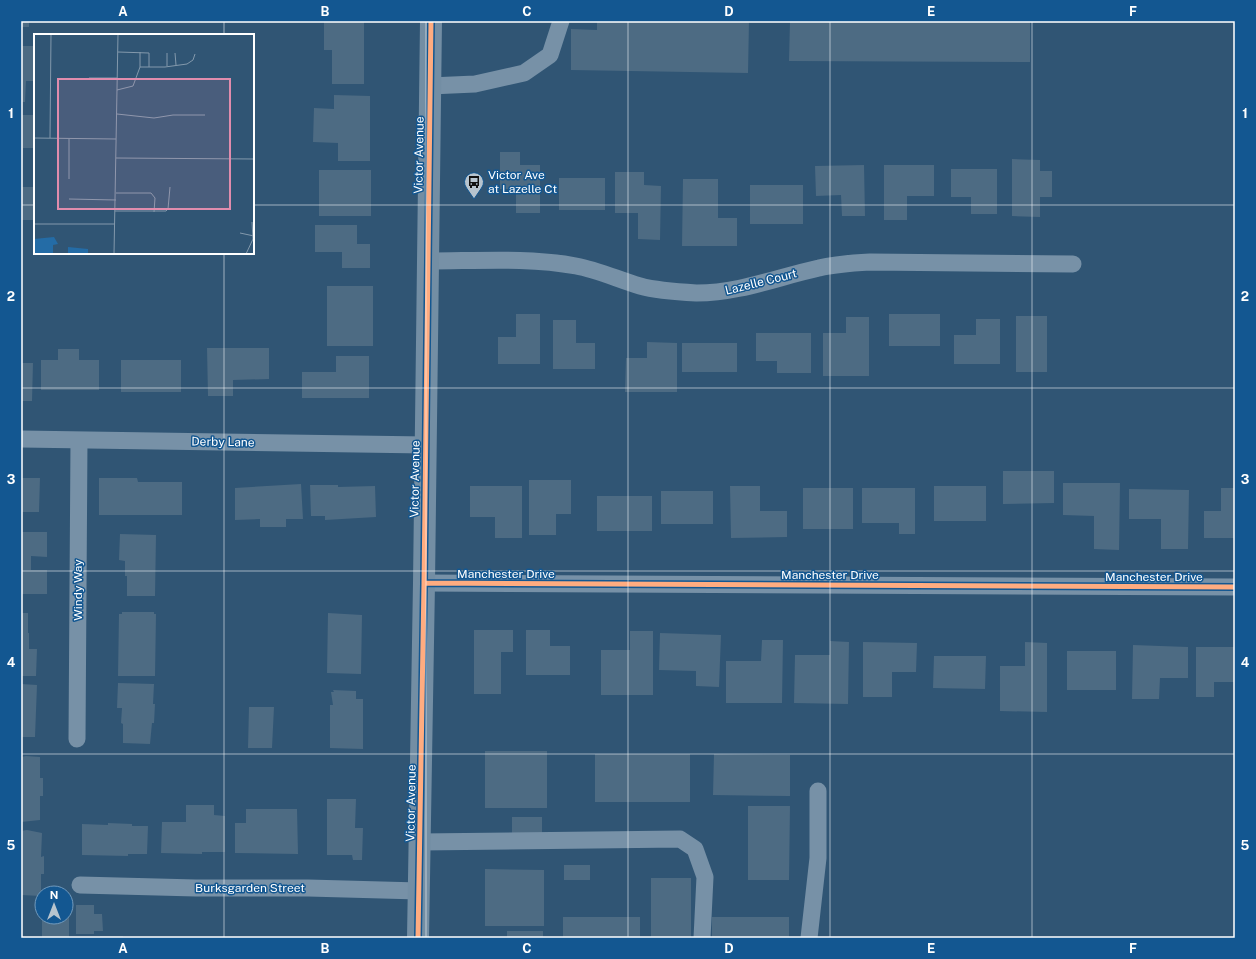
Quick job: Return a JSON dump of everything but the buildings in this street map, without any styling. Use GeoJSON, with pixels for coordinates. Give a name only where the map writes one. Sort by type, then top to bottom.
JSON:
{"type":"FeatureCollection","features":[{"type":"Feature","properties":{"kind":"main road","name":"Victor Avenue"},"geometry":{"type":"LineString","coordinates":[[418,938],[431,21]]}},
{"type":"Feature","properties":{"kind":"street"},"geometry":{"type":"LineString","coordinates":[[430,86],[475,84],[524,73],[550,55],[561,21]]}},
{"type":"Feature","properties":{"kind":"street","name":"Lazelle Court"},"geometry":{"type":"LineString","coordinates":[[428,261],[550,262],[599,271],[641,286],[661,290],[698,293],[736,289],[804,271],[838,264],[870,262],[1073,264]]}},
{"type":"Feature","properties":{"kind":"street","name":"Derby Lane"},"geometry":{"type":"LineString","coordinates":[[21,439],[426,445]]}},
{"type":"Feature","properties":{"kind":"street","name":"Windy Way"},"geometry":{"type":"LineString","coordinates":[[77,739],[79,440]]}},
{"type":"Feature","properties":{"kind":"street","name":"Manchester Drive"},"geometry":{"type":"LineString","coordinates":[[424,583],[1235,587]]}},
{"type":"Feature","properties":{"kind":"street"},"geometry":{"type":"LineString","coordinates":[[809,938],[818,858],[818,791]]}},
{"type":"Feature","properties":{"kind":"street"},"geometry":{"type":"LineString","coordinates":[[420,842],[680,839],[695,849],[705,877],[702,938]]}},
{"type":"Feature","properties":{"kind":"street","name":"Burksgarden Street"},"geometry":{"type":"LineString","coordinates":[[80,884],[196,888],[308,888],[419,891]]}},
{"type":"Feature","properties":{"kind":"cycle path"},"geometry":{"type":"LineString","coordinates":[[418,938],[431,21]]}},
{"type":"Feature","properties":{"kind":"cycle path"},"geometry":{"type":"LineString","coordinates":[[424,583],[1235,587]]}},
{"type":"Feature","properties":{"kind":"place","name":"Victor Ave at Lazelle Ct"},"geometry":{"type":"Point","coordinates":[474,199]}}]}
